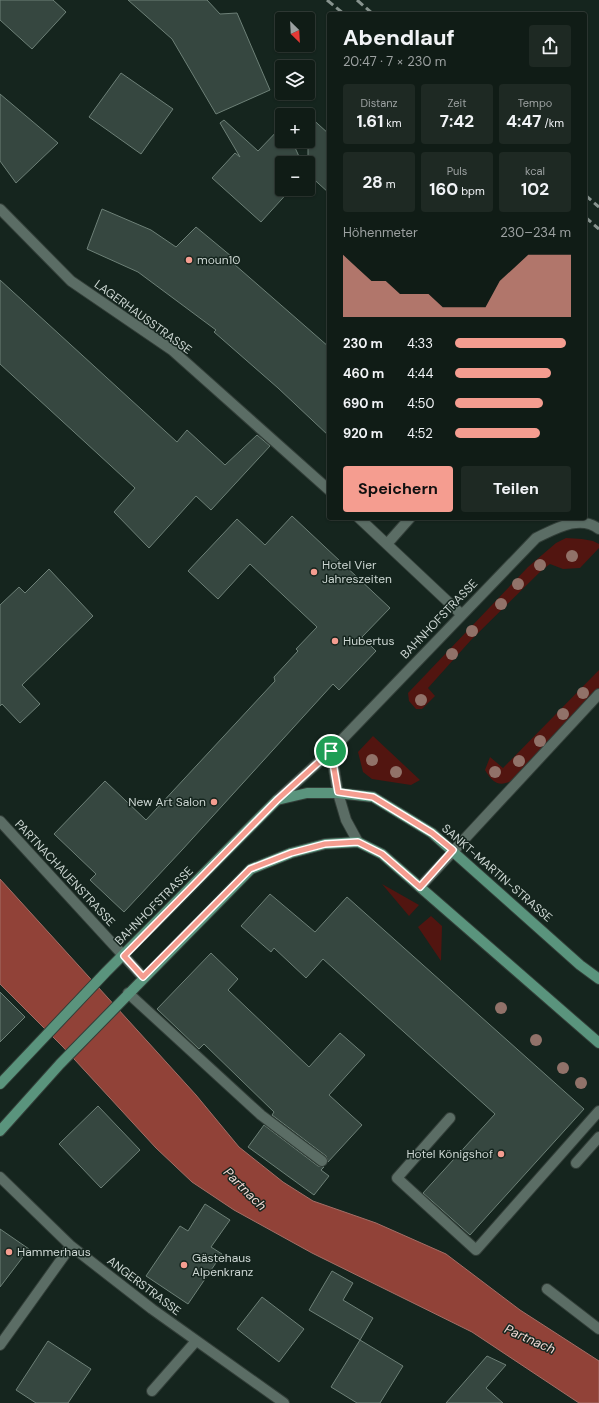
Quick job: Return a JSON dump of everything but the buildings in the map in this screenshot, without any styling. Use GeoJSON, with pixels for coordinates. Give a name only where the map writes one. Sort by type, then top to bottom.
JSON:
{"type":"FeatureCollection","features":[{"type":"Feature","properties":{"kind":"main road","name":"SANKT-MARTIN-STRASSE"},"geometry":{"type":"LineString","coordinates":[[277,800],[307,793],[338,792],[373,797],[432,833],[580,964],[599,979]]}},
{"type":"Feature","properties":{"kind":"main road","name":"BAHNHOFSTRASSE"},"geometry":{"type":"LineString","coordinates":[[0,1084],[95,983],[124,956],[277,800]]}},
{"type":"Feature","properties":{"kind":"main road"},"geometry":{"type":"LineString","coordinates":[[0,1131],[60,1064],[120,1001],[250,869],[291,853],[325,844],[358,842],[382,854],[599,1043]]}},
{"type":"Feature","properties":{"kind":"street","name":"LAGERHAUSSTRASSE"},"geometry":{"type":"LineString","coordinates":[[0,209],[71,282],[172,350],[327,485]]}},
{"type":"Feature","properties":{"kind":"street"},"geometry":{"type":"LineString","coordinates":[[361,520],[461,614]]}},
{"type":"Feature","properties":{"kind":"street"},"geometry":{"type":"LineString","coordinates":[[387,544],[408,520]]}},
{"type":"Feature","properties":{"kind":"street","name":"BAHNHOFSTRASSE"},"geometry":{"type":"LineString","coordinates":[[277,800],[331,751],[461,614],[536,538],[558,527],[577,520],[593,524],[599,529]]}},
{"type":"Feature","properties":{"kind":"street"},"geometry":{"type":"LineString","coordinates":[[420,887],[599,694]]}},
{"type":"Feature","properties":{"kind":"street"},"geometry":{"type":"LineString","coordinates":[[331,751],[338,792],[346,820],[358,842]]}},
{"type":"Feature","properties":{"kind":"street","name":"PARTNACHAUENSTRASSE"},"geometry":{"type":"LineString","coordinates":[[0,821],[143,977]]}},
{"type":"Feature","properties":{"kind":"street"},"geometry":{"type":"LineString","coordinates":[[128,993],[261,1115],[322,1161]]}},
{"type":"Feature","properties":{"kind":"street"},"geometry":{"type":"LineString","coordinates":[[450,1118],[397,1178],[476,1250],[599,1111]]}},
{"type":"Feature","properties":{"kind":"street"},"geometry":{"type":"LineString","coordinates":[[576,1164],[599,1137]]}},
{"type":"Feature","properties":{"kind":"street","name":"ANGERSTRASSE"},"geometry":{"type":"LineString","coordinates":[[0,1177],[71,1246],[196,1341],[284,1403]]}},
{"type":"Feature","properties":{"kind":"street"},"geometry":{"type":"LineString","coordinates":[[0,1345],[71,1246]]}},
{"type":"Feature","properties":{"kind":"street"},"geometry":{"type":"LineString","coordinates":[[547,1289],[599,1330]]}},
{"type":"Feature","properties":{"kind":"street"},"geometry":{"type":"LineString","coordinates":[[152,1391],[196,1341]]}},
{"type":"Feature","properties":{"kind":"shaded area"},"geometry":{"type":"Polygon","coordinates":[[[566,538],[593,541],[599,544],[599,548],[580,568],[563,569],[550,564],[542,570],[471,640],[428,688],[435,696],[422,709],[416,709],[409,701],[408,693],[528,567],[556,543],[566,538]]]}},
{"type":"Feature","properties":{"kind":"shaded area"},"geometry":{"type":"Polygon","coordinates":[[[599,670],[599,690],[513,780],[504,784],[493,781],[485,770],[490,757],[503,768],[599,670]]]}},
{"type":"Feature","properties":{"kind":"shaded area"},"geometry":{"type":"Polygon","coordinates":[[[373,736],[420,780],[411,785],[372,779],[363,772],[358,752],[373,736]]]}},
{"type":"Feature","properties":{"kind":"shaded area"},"geometry":{"type":"Polygon","coordinates":[[[382,884],[419,905],[409,916],[382,884]]]}},
{"type":"Feature","properties":{"kind":"shaded area"},"geometry":{"type":"Polygon","coordinates":[[[431,916],[442,926],[441,961],[418,927],[431,916]]]}},
{"type":"Feature","properties":{"kind":"water","name":"Partnach"},"geometry":{"type":"Polygon","coordinates":[[[0,879],[196,1095],[239,1147],[283,1182],[313,1201],[376,1223],[446,1254],[520,1310],[599,1361],[599,1403],[579,1403],[472,1332],[312,1253],[234,1210],[192,1182],[156,1148],[63,1047],[0,984],[0,879]]]}},
{"type":"Feature","properties":{"kind":"railway"},"geometry":{"type":"LineString","coordinates":[[327,0],[342,12]]}},
{"type":"Feature","properties":{"kind":"railway"},"geometry":{"type":"LineString","coordinates":[[357,0],[371,12]]}},
{"type":"Feature","properties":{"kind":"railway"},"geometry":{"type":"LineString","coordinates":[[587,197],[599,207]]}},
{"type":"Feature","properties":{"kind":"railway"},"geometry":{"type":"LineString","coordinates":[[587,219],[599,229]]}},
{"type":"Feature","properties":{"kind":"place","name":"moun10"},"geometry":{"type":"Point","coordinates":[189,260]}},
{"type":"Feature","properties":{"kind":"place","name":"Hotel Vier Jahreszeiten"},"geometry":{"type":"Point","coordinates":[314,572]}},
{"type":"Feature","properties":{"kind":"place","name":"Hubertus"},"geometry":{"type":"Point","coordinates":[335,641]}},
{"type":"Feature","properties":{"kind":"place","name":"New Art Salon"},"geometry":{"type":"Point","coordinates":[214,802]}},
{"type":"Feature","properties":{"kind":"place","name":"Hotel Königshof"},"geometry":{"type":"Point","coordinates":[501,1154]}},
{"type":"Feature","properties":{"kind":"place","name":"Hammerhaus"},"geometry":{"type":"Point","coordinates":[9,1252]}},
{"type":"Feature","properties":{"kind":"place","name":"Gästehaus Alpenkranz"},"geometry":{"type":"Point","coordinates":[184,1265]}},
{"type":"Feature","properties":{"kind":"route"},"geometry":{"type":"LineString","coordinates":[[331,751],[338,792],[373,797],[432,833],[453,850],[420,887],[382,854],[358,842],[325,844],[291,853],[250,869],[143,977],[124,956],[277,800],[331,751]]}}]}
